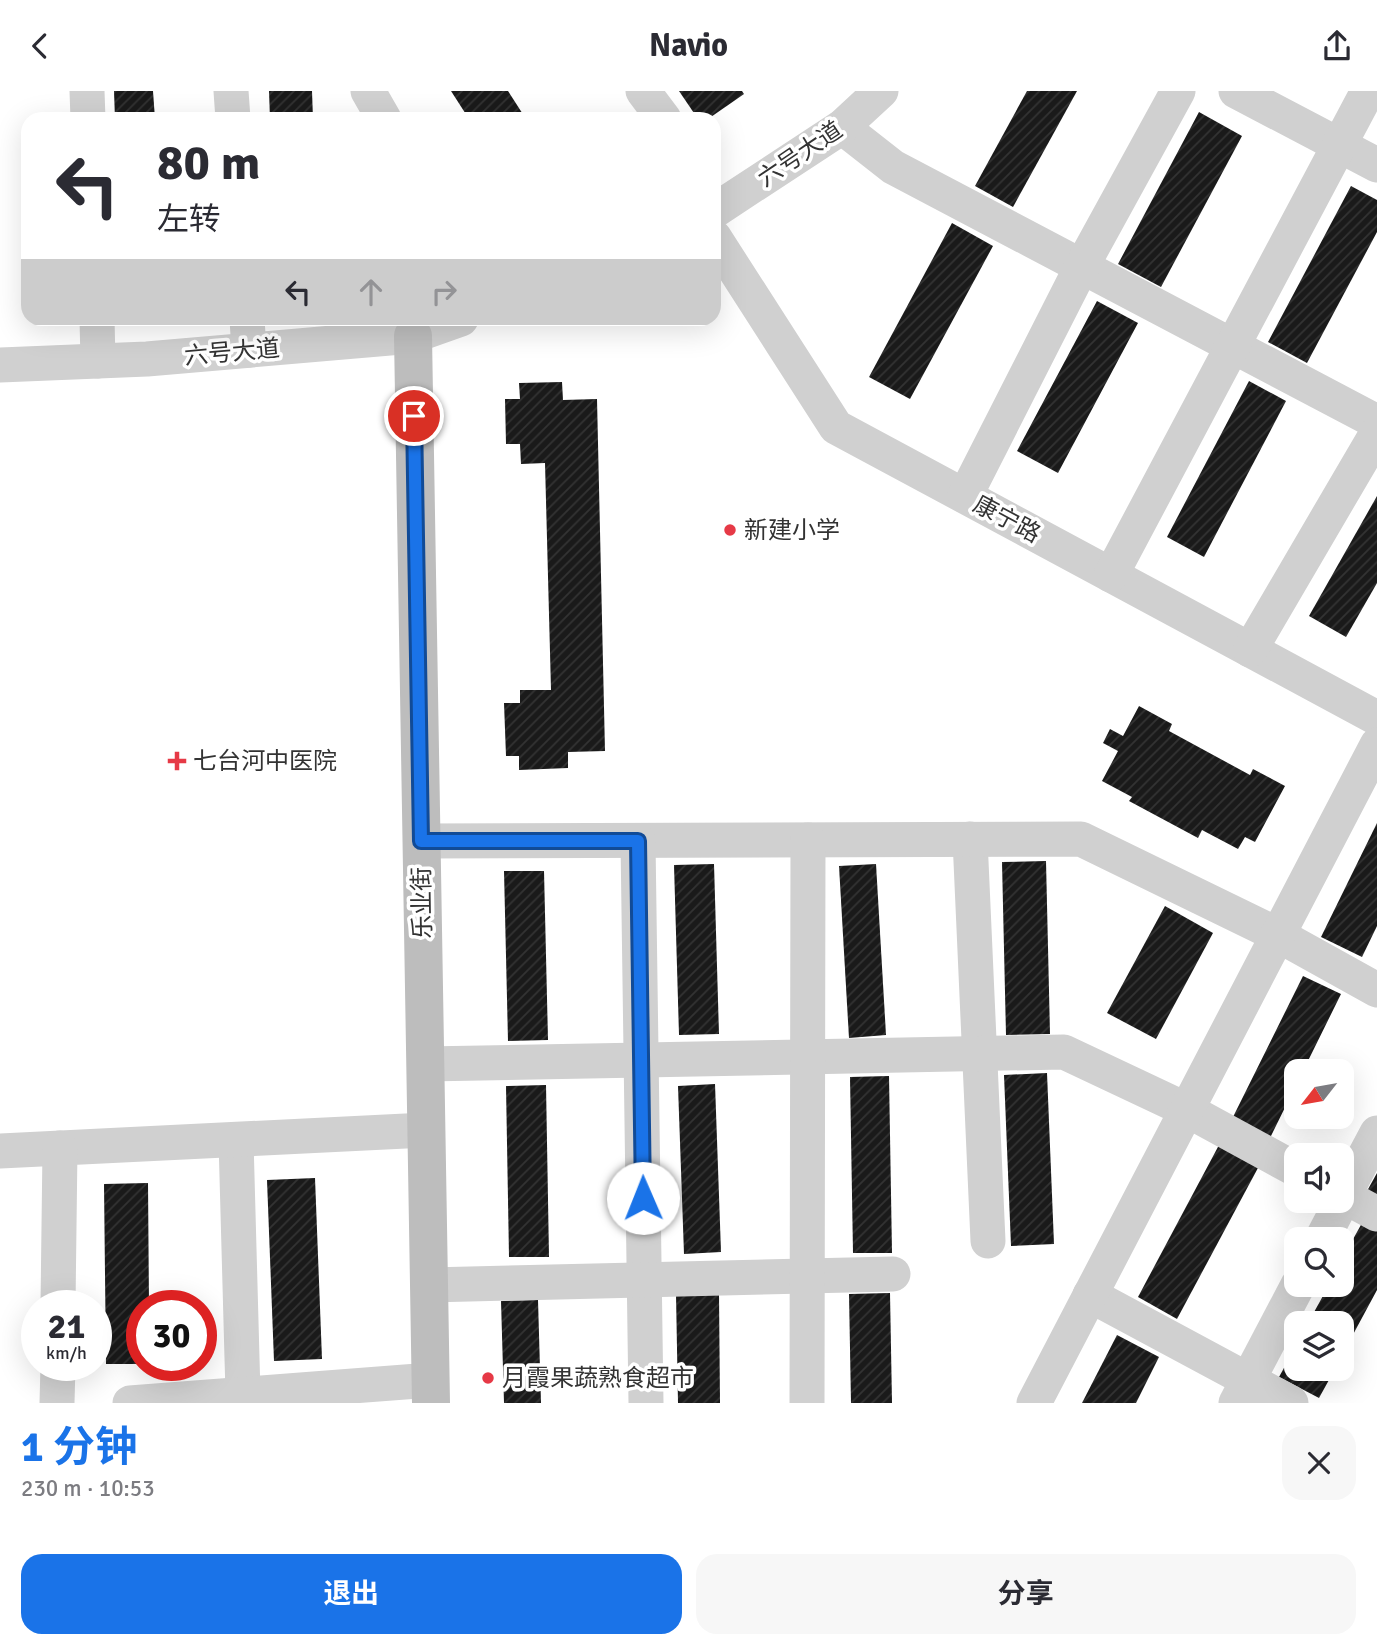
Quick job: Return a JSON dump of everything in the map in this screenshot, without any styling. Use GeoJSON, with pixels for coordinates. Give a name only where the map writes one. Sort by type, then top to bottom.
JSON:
{"type":"FeatureCollection","features":[{"type":"Feature","properties":{"kind":"street"},"geometry":{"type":"LineString","coordinates":[[87,91],[88,112]]}},
{"type":"Feature","properties":{"kind":"street"},"geometry":{"type":"LineString","coordinates":[[231,91],[232,112]]}},
{"type":"Feature","properties":{"kind":"street"},"geometry":{"type":"LineString","coordinates":[[368,91],[380,112]]}},
{"type":"Feature","properties":{"kind":"street"},"geometry":{"type":"LineString","coordinates":[[643,91],[659,112]]}},
{"type":"Feature","properties":{"kind":"street","name":"六号大道"},"geometry":{"type":"LineString","coordinates":[[721,198],[842,127],[881,91]]}},
{"type":"Feature","properties":{"kind":"street"},"geometry":{"type":"LineString","coordinates":[[965,496],[1082,267],[1178,91]]}},
{"type":"Feature","properties":{"kind":"street"},"geometry":{"type":"LineString","coordinates":[[1236,91],[1377,165]]}},
{"type":"Feature","properties":{"kind":"street"},"geometry":{"type":"LineString","coordinates":[[1111,575],[1368,91]]}},
{"type":"Feature","properties":{"kind":"street"},"geometry":{"type":"LineString","coordinates":[[842,127],[893,167],[1377,422]]}},
{"type":"Feature","properties":{"kind":"street","name":"康宁路"},"geometry":{"type":"LineString","coordinates":[[721,248],[836,427],[1377,718]]}},
{"type":"Feature","properties":{"kind":"street"},"geometry":{"type":"LineString","coordinates":[[97,326],[98,361]]}},
{"type":"Feature","properties":{"kind":"street","name":"六号大道"},"geometry":{"type":"LineString","coordinates":[[0,365],[98,361],[248,334],[412,327]]}},
{"type":"Feature","properties":{"kind":"street","name":"乐业街"},"geometry":{"type":"LineString","coordinates":[[412,327],[431,1391]]}},
{"type":"Feature","properties":{"kind":"street"},"geometry":{"type":"LineString","coordinates":[[1250,650],[1377,433]]}},
{"type":"Feature","properties":{"kind":"street"},"geometry":{"type":"LineString","coordinates":[[1034,1403],[1377,745]]}},
{"type":"Feature","properties":{"kind":"street"},"geometry":{"type":"LineString","coordinates":[[970,839],[988,1241]]}},
{"type":"Feature","properties":{"kind":"street"},"geometry":{"type":"LineString","coordinates":[[421,841],[1081,839],[1278,935],[1377,990]]}},
{"type":"Feature","properties":{"kind":"street"},"geometry":{"type":"LineString","coordinates":[[807,1403],[808,840]]}},
{"type":"Feature","properties":{"kind":"street"},"geometry":{"type":"LineString","coordinates":[[638,841],[646,1403]]}},
{"type":"Feature","properties":{"kind":"street"},"geometry":{"type":"LineString","coordinates":[[425,1064],[1064,1052],[1187,1109],[1284,1163]]}},
{"type":"Feature","properties":{"kind":"street"},"geometry":{"type":"LineString","coordinates":[[0,1151],[426,1130]]}},
{"type":"Feature","properties":{"kind":"street"},"geometry":{"type":"LineString","coordinates":[[1354,1177],[1377,1133]]}},
{"type":"Feature","properties":{"kind":"street"},"geometry":{"type":"LineString","coordinates":[[236,1140],[243,1394]]}},
{"type":"Feature","properties":{"kind":"street"},"geometry":{"type":"LineString","coordinates":[[58,1290],[60,1149]]}},
{"type":"Feature","properties":{"kind":"street"},"geometry":{"type":"LineString","coordinates":[[1354,1203],[1377,1214]]}},
{"type":"Feature","properties":{"kind":"street"},"geometry":{"type":"LineString","coordinates":[[429,1285],[894,1274]]}},
{"type":"Feature","properties":{"kind":"street"},"geometry":{"type":"LineString","coordinates":[[1090,1295],[1242,1392],[1291,1403]]}},
{"type":"Feature","properties":{"kind":"street"},"geometry":{"type":"LineString","coordinates":[[1242,1392],[1292,1297]]}},
{"type":"Feature","properties":{"kind":"street"},"geometry":{"type":"LineString","coordinates":[[57,1403],[58,1381]]}},
{"type":"Feature","properties":{"kind":"street"},"geometry":{"type":"LineString","coordinates":[[130,1403],[186,1401],[243,1394],[431,1391]]}},
{"type":"Feature","properties":{"kind":"building"},"geometry":{"type":"Polygon","coordinates":[[[114,91],[153,91],[154,112],[115,112],[114,91]]]}},
{"type":"Feature","properties":{"kind":"building"},"geometry":{"type":"Polygon","coordinates":[[[269,91],[312,91],[313,112],[270,112],[269,91]]]}},
{"type":"Feature","properties":{"kind":"building"},"geometry":{"type":"Polygon","coordinates":[[[451,91],[508,91],[522,112],[464,112],[451,91]]]}},
{"type":"Feature","properties":{"kind":"building"},"geometry":{"type":"Polygon","coordinates":[[[679,91],[742,91],[744,94],[718,112],[693,112],[679,91]]]}},
{"type":"Feature","properties":{"kind":"building"},"geometry":{"type":"Polygon","coordinates":[[[1027,91],[1077,91],[1013,207],[975,186],[1027,91]]]}},
{"type":"Feature","properties":{"kind":"building"},"geometry":{"type":"Polygon","coordinates":[[[1199,112],[1242,136],[1161,287],[1118,264],[1199,112]]]}},
{"type":"Feature","properties":{"kind":"building"},"geometry":{"type":"Polygon","coordinates":[[[1351,186],[1377,200],[1377,232],[1307,363],[1268,342],[1351,186]]]}},
{"type":"Feature","properties":{"kind":"building"},"geometry":{"type":"Polygon","coordinates":[[[952,223],[993,246],[910,399],[869,377],[952,223]]]}},
{"type":"Feature","properties":{"kind":"building"},"geometry":{"type":"Polygon","coordinates":[[[1097,301],[1138,323],[1058,473],[1017,451],[1097,301]]]}},
{"type":"Feature","properties":{"kind":"building"},"geometry":{"type":"Polygon","coordinates":[[[1249,381],[1286,401],[1204,557],[1167,537],[1249,381]]]}},
{"type":"Feature","properties":{"kind":"building"},"geometry":{"type":"Polygon","coordinates":[[[562,382],[563,400],[597,399],[605,751],[568,752],[568,768],[519,770],[519,756],[506,756],[504,703],[520,703],[520,690],[551,690],[545,463],[521,464],[520,444],[506,444],[505,399],[520,399],[519,383],[562,382]]]}},
{"type":"Feature","properties":{"kind":"building"},"geometry":{"type":"Polygon","coordinates":[[[1377,496],[1377,583],[1346,637],[1309,616],[1377,496]]]}},
{"type":"Feature","properties":{"kind":"building"},"geometry":{"type":"Polygon","coordinates":[[[1139,706],[1172,724],[1169,731],[1250,775],[1253,769],[1285,786],[1255,842],[1245,837],[1238,849],[1202,830],[1198,838],[1129,801],[1132,797],[1102,781],[1118,751],[1103,743],[1110,729],[1123,736],[1139,706]]]}},
{"type":"Feature","properties":{"kind":"building"},"geometry":{"type":"Polygon","coordinates":[[[1377,823],[1377,926],[1362,957],[1321,937],[1377,823]]]}},
{"type":"Feature","properties":{"kind":"building"},"geometry":{"type":"Polygon","coordinates":[[[1046,861],[1050,1034],[1006,1035],[1002,862],[1046,861]]]}},
{"type":"Feature","properties":{"kind":"building"},"geometry":{"type":"Polygon","coordinates":[[[714,864],[719,1034],[679,1035],[674,865],[714,864]]]}},
{"type":"Feature","properties":{"kind":"building"},"geometry":{"type":"Polygon","coordinates":[[[876,864],[886,1035],[849,1038],[839,866],[876,864]]]}},
{"type":"Feature","properties":{"kind":"building"},"geometry":{"type":"Polygon","coordinates":[[[504,871],[544,871],[548,1040],[508,1041],[504,871]]]}},
{"type":"Feature","properties":{"kind":"building"},"geometry":{"type":"Polygon","coordinates":[[[1165,906],[1213,933],[1156,1039],[1107,1013],[1165,906]]]}},
{"type":"Feature","properties":{"kind":"building"},"geometry":{"type":"Polygon","coordinates":[[[1303,976],[1341,994],[1309,1059],[1284,1059],[1284,1109],[1270,1138],[1232,1119],[1303,976]]]}},
{"type":"Feature","properties":{"kind":"building"},"geometry":{"type":"Polygon","coordinates":[[[1047,1073],[1054,1244],[1011,1246],[1004,1075],[1047,1073]]]}},
{"type":"Feature","properties":{"kind":"building"},"geometry":{"type":"Polygon","coordinates":[[[889,1076],[892,1253],[853,1253],[850,1077],[889,1076]]]}},
{"type":"Feature","properties":{"kind":"building"},"geometry":{"type":"Polygon","coordinates":[[[715,1084],[721,1252],[684,1254],[678,1086],[715,1084]]]}},
{"type":"Feature","properties":{"kind":"building"},"geometry":{"type":"Polygon","coordinates":[[[546,1085],[549,1257],[509,1257],[506,1086],[546,1085]]]}},
{"type":"Feature","properties":{"kind":"building"},"geometry":{"type":"Polygon","coordinates":[[[1219,1145],[1259,1166],[1177,1319],[1138,1297],[1219,1145]]]}},
{"type":"Feature","properties":{"kind":"building"},"geometry":{"type":"Polygon","coordinates":[[[1377,1173],[1377,1197],[1367,1191],[1377,1173]]]}},
{"type":"Feature","properties":{"kind":"building"},"geometry":{"type":"Polygon","coordinates":[[[315,1178],[322,1359],[274,1361],[267,1180],[315,1178]]]}},
{"type":"Feature","properties":{"kind":"building"},"geometry":{"type":"Polygon","coordinates":[[[148,1183],[149,1290],[126,1290],[126,1364],[112,1364],[112,1290],[105,1290],[104,1184],[148,1183]]]}},
{"type":"Feature","properties":{"kind":"building"},"geometry":{"type":"Polygon","coordinates":[[[1362,1223],[1377,1231],[1377,1290],[1354,1333],[1354,1311],[1315,1311],[1322,1297],[1354,1297],[1354,1237],[1362,1223]]]}},
{"type":"Feature","properties":{"kind":"building"},"geometry":{"type":"Polygon","coordinates":[[[890,1293],[892,1403],[851,1403],[849,1294],[890,1293]]]}},
{"type":"Feature","properties":{"kind":"building"},"geometry":{"type":"Polygon","coordinates":[[[676,1294],[719,1294],[720,1403],[678,1403],[676,1294]]]}},
{"type":"Feature","properties":{"kind":"building"},"geometry":{"type":"Polygon","coordinates":[[[538,1300],[541,1403],[504,1403],[501,1301],[538,1300]]]}},
{"type":"Feature","properties":{"kind":"building"},"geometry":{"type":"Polygon","coordinates":[[[1117,1335],[1159,1357],[1136,1403],[1082,1403],[1117,1335]]]}},
{"type":"Feature","properties":{"kind":"building"},"geometry":{"type":"Polygon","coordinates":[[[1287,1381],[1328,1381],[1319,1398],[1287,1381]]]}},
{"type":"Feature","properties":{"kind":"place","name":"新建小学"},"geometry":{"type":"Point","coordinates":[730,530]}},
{"type":"Feature","properties":{"kind":"place","name":"七台河中医院"},"geometry":{"type":"Point","coordinates":[177,761]}},
{"type":"Feature","properties":{"kind":"place","name":"月霞果蔬熟食超市"},"geometry":{"type":"Point","coordinates":[488,1378]}},
{"type":"Feature","properties":{"kind":"route"},"geometry":{"type":"LineString","coordinates":[[414,416],[421,841],[638,841],[643,1198]]}}]}
